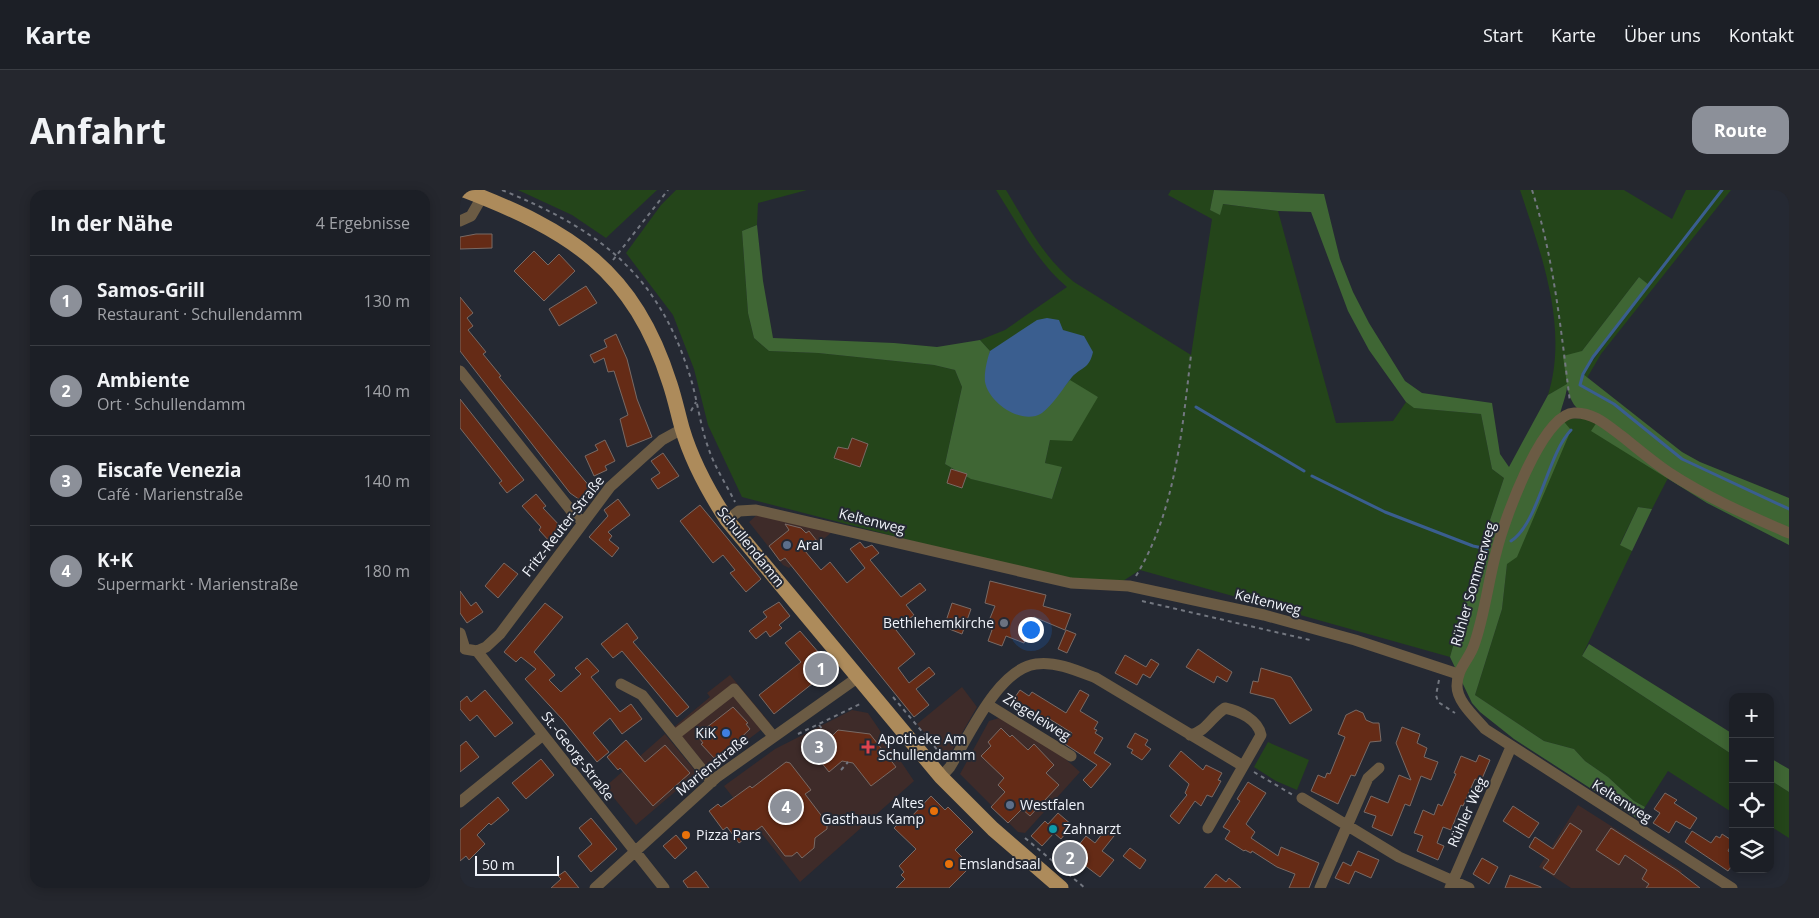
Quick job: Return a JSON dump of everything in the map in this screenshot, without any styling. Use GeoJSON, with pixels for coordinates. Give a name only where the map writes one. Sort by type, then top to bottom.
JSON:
{"type":"FeatureCollection","features":[{"type":"Feature","properties":{"kind":"main road","name":"Schullendamm"},"geometry":{"type":"LineString","coordinates":[[464,190],[538,221],[572,242],[605,269],[623,290],[640,315],[658,351],[682,429],[700,474],[734,515],[857,678],[946,772],[993,829],[1061,888]]}},
{"type":"Feature","properties":{"kind":"street"},"geometry":{"type":"LineString","coordinates":[[460,221],[471,216],[482,197]]}},
{"type":"Feature","properties":{"kind":"street"},"geometry":{"type":"LineString","coordinates":[[460,371],[573,513],[583,522]]}},
{"type":"Feature","properties":{"kind":"street"},"geometry":{"type":"LineString","coordinates":[[1571,413],[1583,413],[1599,419],[1666,471],[1687,484],[1743,513],[1789,533]]}},
{"type":"Feature","properties":{"kind":"street","name":"Rühler Sommerweg"},"geometry":{"type":"LineString","coordinates":[[1458,674],[1474,645],[1503,528],[1533,457],[1552,424],[1571,413]]}},
{"type":"Feature","properties":{"kind":"street","name":"Fritz-Reuter-Straße"},"geometry":{"type":"LineString","coordinates":[[467,652],[486,647],[500,634],[610,487],[662,440],[682,429]]}},
{"type":"Feature","properties":{"kind":"street","name":"Keltenweg"},"geometry":{"type":"LineString","coordinates":[[734,515],[756,510],[776,513],[1071,583],[1129,586],[1264,615],[1355,640],[1458,674],[1457,688],[1468,709],[1485,729],[1511,748],[1727,887]]}},
{"type":"Feature","properties":{"kind":"street"},"geometry":{"type":"LineString","coordinates":[[460,633],[467,652]]}},
{"type":"Feature","properties":{"kind":"street","name":"St.-Georg-Straße"},"geometry":{"type":"LineString","coordinates":[[467,652],[543,735],[664,888]]}},
{"type":"Feature","properties":{"kind":"street"},"geometry":{"type":"LineString","coordinates":[[946,772],[997,689],[1014,672],[1024,666],[1049,664],[1096,678],[1243,766]]}},
{"type":"Feature","properties":{"kind":"street","name":"Marienstraße"},"geometry":{"type":"LineString","coordinates":[[595,888],[712,782],[773,736],[857,678]]}},
{"type":"Feature","properties":{"kind":"street"},"geometry":{"type":"LineString","coordinates":[[622,684],[642,695],[712,782]]}},
{"type":"Feature","properties":{"kind":"street"},"geometry":{"type":"LineString","coordinates":[[675,735],[734,689],[773,736]]}},
{"type":"Feature","properties":{"kind":"street","name":"Ziegeleiweg"},"geometry":{"type":"LineString","coordinates":[[988,704],[1071,756]]}},
{"type":"Feature","properties":{"kind":"street"},"geometry":{"type":"LineString","coordinates":[[1190,735],[1205,729],[1218,712],[1225,708],[1256,722],[1261,735],[1208,828]]}},
{"type":"Feature","properties":{"kind":"street"},"geometry":{"type":"LineString","coordinates":[[460,802],[543,735]]}},
{"type":"Feature","properties":{"kind":"street","name":"Rühler Weg"},"geometry":{"type":"LineString","coordinates":[[1451,885],[1511,748]]}},
{"type":"Feature","properties":{"kind":"street"},"geometry":{"type":"LineString","coordinates":[[1320,888],[1346,824],[1368,778],[1379,768]]}},
{"type":"Feature","properties":{"kind":"street"},"geometry":{"type":"LineString","coordinates":[[1302,798],[1399,857],[1451,885],[1469,888]]}},
{"type":"Feature","properties":{"kind":"path"},"geometry":{"type":"LineString","coordinates":[[502,190],[544,207],[618,254],[646,286],[663,311],[680,347],[689,372],[708,450],[734,515]]}},
{"type":"Feature","properties":{"kind":"path"},"geometry":{"type":"LineString","coordinates":[[618,254],[668,190]]}},
{"type":"Feature","properties":{"kind":"path"},"geometry":{"type":"LineString","coordinates":[[1532,190],[1543,228],[1560,324],[1571,413]]}},
{"type":"Feature","properties":{"kind":"path"},"geometry":{"type":"LineString","coordinates":[[1129,586],[1149,549],[1170,492],[1180,440],[1191,355]]}},
{"type":"Feature","properties":{"kind":"path"},"geometry":{"type":"LineString","coordinates":[[1133,598],[1310,640]]}},
{"type":"Feature","properties":{"kind":"path"},"geometry":{"type":"LineString","coordinates":[[890,694],[946,772]]}},
{"type":"Feature","properties":{"kind":"path"},"geometry":{"type":"LineString","coordinates":[[793,737],[873,696]]}},
{"type":"Feature","properties":{"kind":"path"},"geometry":{"type":"LineString","coordinates":[[819,724],[827,735]]}},
{"type":"Feature","properties":{"kind":"path"},"geometry":{"type":"LineString","coordinates":[[841,770],[848,762]]}},
{"type":"Feature","properties":{"kind":"path"},"geometry":{"type":"LineString","coordinates":[[1243,766],[1302,798]]}},
{"type":"Feature","properties":{"kind":"path"},"geometry":{"type":"LineString","coordinates":[[1021,837],[1028,839],[1086,888]]}},
{"type":"Feature","properties":{"kind":"shaded area"},"geometry":{"type":"Polygon","coordinates":[[[759,513],[832,532],[789,568],[783,565],[749,522],[759,513]]]}},
{"type":"Feature","properties":{"kind":"shaded area"},"geometry":{"type":"Polygon","coordinates":[[[730,675],[770,723],[712,767],[707,767],[674,727],[710,697],[707,693],[730,675]]]}},
{"type":"Feature","properties":{"kind":"shaded area"},"geometry":{"type":"Polygon","coordinates":[[[962,687],[977,707],[951,752],[945,756],[917,724],[962,687]]]}},
{"type":"Feature","properties":{"kind":"shaded area"},"geometry":{"type":"Polygon","coordinates":[[[852,710],[868,713],[914,781],[800,882],[724,786],[775,749],[852,710]]]}},
{"type":"Feature","properties":{"kind":"shaded area"},"geometry":{"type":"Polygon","coordinates":[[[999,718],[1060,754],[1080,772],[1025,833],[1018,832],[960,774],[989,721],[999,718]]]}},
{"type":"Feature","properties":{"kind":"shaded area"},"geometry":{"type":"Polygon","coordinates":[[[665,734],[697,773],[636,825],[605,787],[665,734]]]}},
{"type":"Feature","properties":{"kind":"shaded area"},"geometry":{"type":"Polygon","coordinates":[[[1578,805],[1682,871],[1672,888],[1571,888],[1539,867],[1578,805]]]}},
{"type":"Feature","properties":{"kind":"green space"},"geometry":{"type":"Polygon","coordinates":[[[518,190],[657,190],[606,238],[572,215],[518,190]]]}},
{"type":"Feature","properties":{"kind":"green space"},"geometry":{"type":"Polygon","coordinates":[[[676,190],[807,190],[758,203],[757,225],[742,231],[748,313],[754,338],[769,351],[818,353],[934,365],[955,370],[962,387],[945,464],[972,479],[1052,499],[1062,468],[1045,463],[1050,440],[1098,397],[990,351],[980,340],[1005,330],[1067,287],[1037,254],[996,190],[1006,190],[1044,251],[1074,282],[1191,355],[1212,219],[1168,195],[1171,190],[1214,190],[1210,210],[1220,214],[1222,204],[1278,211],[1336,423],[1393,421],[1406,402],[1415,408],[1481,414],[1492,469],[1504,478],[1479,553],[1450,657],[1140,570],[1123,581],[1070,578],[955,552],[742,497],[708,425],[694,369],[673,315],[626,253],[661,205],[676,190]]]}},
{"type":"Feature","properties":{"kind":"green space"},"geometry":{"type":"Polygon","coordinates":[[[1214,190],[1324,194],[1340,259],[1353,292],[1369,323],[1405,381],[1422,393],[1492,403],[1500,454],[1509,467],[1548,395],[1567,384],[1563,356],[1582,351],[1639,277],[1649,285],[1593,357],[1583,374],[1682,452],[1700,462],[1789,498],[1789,545],[1707,503],[1591,431],[1599,419],[1577,408],[1571,400],[1567,387],[1560,417],[1571,430],[1517,557],[1507,564],[1502,609],[1475,695],[1544,741],[1574,749],[1585,761],[1608,777],[1634,801],[1645,807],[1638,819],[1514,739],[1480,712],[1472,703],[1450,657],[1479,553],[1504,478],[1492,469],[1481,414],[1414,408],[1406,402],[1369,350],[1348,311],[1311,212],[1278,211],[1223,204],[1220,215],[1210,210],[1214,190]]]}},
{"type":"Feature","properties":{"kind":"green space"},"geometry":{"type":"Polygon","coordinates":[[[1520,190],[1624,190],[1672,219],[1686,190],[1731,190],[1601,354],[1587,378],[1583,374],[1648,285],[1639,277],[1582,351],[1568,384],[1548,395],[1554,370],[1554,317],[1544,265],[1520,190]]]}},
{"type":"Feature","properties":{"kind":"green space"},"geometry":{"type":"Polygon","coordinates":[[[757,225],[763,281],[773,338],[894,343],[937,347],[980,340],[990,351],[985,381],[1060,391],[1070,380],[1098,397],[1072,441],[1050,440],[1045,463],[1062,467],[1052,499],[971,479],[945,464],[962,387],[955,370],[934,365],[818,353],[769,351],[754,338],[748,313],[742,231],[757,225]]]}},
{"type":"Feature","properties":{"kind":"green space"},"geometry":{"type":"Polygon","coordinates":[[[1560,418],[1599,419],[1592,431],[1668,478],[1652,509],[1638,507],[1620,544],[1632,551],[1582,656],[1729,752],[1729,810],[1668,771],[1645,807],[1634,801],[1608,777],[1585,761],[1574,749],[1544,741],[1475,695],[1502,609],[1507,564],[1560,418]]]}},
{"type":"Feature","properties":{"kind":"green space"},"geometry":{"type":"Polygon","coordinates":[[[1638,507],[1652,509],[1632,551],[1620,545],[1638,507]]]}},
{"type":"Feature","properties":{"kind":"green space"},"geometry":{"type":"Polygon","coordinates":[[[1589,644],[1729,732],[1729,752],[1582,656],[1589,644]]]}},
{"type":"Feature","properties":{"kind":"green space"},"geometry":{"type":"Polygon","coordinates":[[[1268,742],[1309,760],[1297,790],[1276,781],[1254,767],[1268,742]]]}},
{"type":"Feature","properties":{"kind":"green space"},"geometry":{"type":"Polygon","coordinates":[[[1774,760],[1789,769],[1789,792],[1774,783],[1774,760]]]}},
{"type":"Feature","properties":{"kind":"green space"},"geometry":{"type":"Polygon","coordinates":[[[1774,783],[1789,792],[1789,838],[1774,829],[1774,783]]]}},
{"type":"Feature","properties":{"kind":"water"},"geometry":{"type":"Polygon","coordinates":[[[1047,318],[1059,320],[1063,330],[1084,336],[1093,352],[1090,362],[1072,377],[1046,410],[1034,416],[1025,417],[1008,410],[993,398],[985,382],[987,362],[990,351],[1037,320],[1047,318]]]}},
{"type":"Feature","properties":{"kind":"building"},"geometry":{"type":"Polygon","coordinates":[[[492,234],[492,248],[460,249],[460,237],[492,234]]]}},
{"type":"Feature","properties":{"kind":"building"},"geometry":{"type":"Polygon","coordinates":[[[534,251],[548,265],[559,254],[575,271],[544,301],[514,271],[534,251]]]}},
{"type":"Feature","properties":{"kind":"building"},"geometry":{"type":"Polygon","coordinates":[[[586,286],[597,303],[559,326],[549,309],[586,286]]]}},
{"type":"Feature","properties":{"kind":"building"},"geometry":{"type":"Polygon","coordinates":[[[460,297],[473,313],[467,318],[473,326],[468,330],[486,352],[483,354],[501,376],[499,377],[590,487],[580,500],[570,493],[460,351],[460,297]]]}},
{"type":"Feature","properties":{"kind":"building"},"geometry":{"type":"Polygon","coordinates":[[[616,334],[627,359],[637,399],[652,437],[627,447],[620,419],[628,415],[614,371],[608,372],[604,358],[594,363],[590,355],[607,347],[604,340],[616,334]]]}},
{"type":"Feature","properties":{"kind":"building"},"geometry":{"type":"Polygon","coordinates":[[[460,399],[524,480],[507,493],[499,483],[502,481],[460,428],[460,399]]]}},
{"type":"Feature","properties":{"kind":"building"},"geometry":{"type":"Polygon","coordinates":[[[852,438],[868,444],[860,467],[834,458],[838,447],[848,449],[852,438]]]}},
{"type":"Feature","properties":{"kind":"building"},"geometry":{"type":"Polygon","coordinates":[[[605,440],[615,461],[605,466],[607,470],[594,476],[585,456],[598,450],[595,445],[605,440]]]}},
{"type":"Feature","properties":{"kind":"building"},"geometry":{"type":"Polygon","coordinates":[[[663,453],[679,476],[658,489],[651,479],[660,473],[651,461],[663,453]]]}},
{"type":"Feature","properties":{"kind":"building"},"geometry":{"type":"Polygon","coordinates":[[[951,469],[967,474],[962,488],[947,483],[951,469]]]}},
{"type":"Feature","properties":{"kind":"building"},"geometry":{"type":"Polygon","coordinates":[[[536,494],[546,506],[543,508],[564,530],[550,542],[539,530],[541,527],[522,506],[536,494]]]}},
{"type":"Feature","properties":{"kind":"building"},"geometry":{"type":"Polygon","coordinates":[[[618,499],[630,515],[608,532],[612,536],[609,540],[619,548],[612,557],[589,537],[608,516],[604,510],[618,499]]]}},
{"type":"Feature","properties":{"kind":"building"},"geometry":{"type":"Polygon","coordinates":[[[700,505],[761,579],[746,592],[730,573],[735,570],[723,555],[713,563],[680,521],[700,505]]]}},
{"type":"Feature","properties":{"kind":"building"},"geometry":{"type":"Polygon","coordinates":[[[785,524],[801,528],[806,533],[809,531],[817,541],[805,551],[821,570],[830,562],[847,583],[865,568],[850,549],[860,542],[865,548],[872,545],[879,553],[870,560],[901,597],[920,583],[926,590],[906,605],[914,615],[896,630],[915,654],[898,668],[909,683],[929,667],[935,674],[916,689],[929,705],[914,717],[785,558],[780,561],[769,546],[789,530],[785,524]]]}},
{"type":"Feature","properties":{"kind":"building"},"geometry":{"type":"Polygon","coordinates":[[[504,563],[518,574],[498,598],[485,586],[504,563]]]}},
{"type":"Feature","properties":{"kind":"building"},"geometry":{"type":"Polygon","coordinates":[[[990,581],[1046,595],[1043,606],[1071,614],[1065,630],[1034,617],[1024,643],[1006,636],[1002,646],[988,641],[992,630],[986,628],[995,606],[985,603],[990,581]]]}},
{"type":"Feature","properties":{"kind":"building"},"geometry":{"type":"Polygon","coordinates":[[[460,591],[471,606],[476,602],[483,612],[467,623],[460,613],[460,591]]]}},
{"type":"Feature","properties":{"kind":"building"},"geometry":{"type":"Polygon","coordinates":[[[779,602],[790,616],[779,625],[782,628],[770,637],[766,631],[756,639],[749,631],[767,617],[763,612],[779,602]]]}},
{"type":"Feature","properties":{"kind":"building"},"geometry":{"type":"Polygon","coordinates":[[[545,603],[563,617],[534,652],[555,675],[549,680],[561,692],[581,674],[575,668],[587,658],[599,671],[591,677],[620,712],[631,704],[642,719],[622,734],[610,718],[593,733],[609,752],[597,762],[562,719],[525,679],[536,669],[521,657],[516,662],[504,652],[545,603]]]}},
{"type":"Feature","properties":{"kind":"building"},"geometry":{"type":"Polygon","coordinates":[[[952,603],[971,609],[962,634],[944,627],[952,603]]]}},
{"type":"Feature","properties":{"kind":"building"},"geometry":{"type":"Polygon","coordinates":[[[627,623],[638,638],[633,642],[689,707],[677,717],[622,651],[613,658],[601,644],[627,623]]]}},
{"type":"Feature","properties":{"kind":"building"},"geometry":{"type":"Polygon","coordinates":[[[1066,630],[1076,634],[1067,653],[1058,649],[1066,630]]]}},
{"type":"Feature","properties":{"kind":"building"},"geometry":{"type":"Polygon","coordinates":[[[800,631],[832,668],[774,714],[759,695],[801,662],[785,643],[800,631]]]}},
{"type":"Feature","properties":{"kind":"building"},"geometry":{"type":"Polygon","coordinates":[[[1198,649],[1232,672],[1227,682],[1217,676],[1214,683],[1186,667],[1198,649]]]}},
{"type":"Feature","properties":{"kind":"building"},"geometry":{"type":"Polygon","coordinates":[[[1125,655],[1146,667],[1151,659],[1159,664],[1150,678],[1143,674],[1137,685],[1115,673],[1125,655]]]}},
{"type":"Feature","properties":{"kind":"building"},"geometry":{"type":"Polygon","coordinates":[[[1261,668],[1291,677],[1312,710],[1290,724],[1274,699],[1250,693],[1253,681],[1258,682],[1261,668]]]}},
{"type":"Feature","properties":{"kind":"building"},"geometry":{"type":"Polygon","coordinates":[[[485,690],[513,723],[495,737],[477,715],[470,721],[460,709],[460,702],[467,696],[471,702],[485,690]]]}},
{"type":"Feature","properties":{"kind":"building"},"geometry":{"type":"Polygon","coordinates":[[[1020,690],[1029,696],[1032,692],[1066,713],[1080,690],[1089,695],[1080,711],[1098,722],[1094,729],[1097,730],[1095,733],[1103,738],[1094,753],[1111,764],[1091,788],[1083,780],[1097,765],[1065,744],[1072,733],[1048,718],[1045,723],[1021,708],[1023,705],[1013,700],[1020,690]]]}},
{"type":"Feature","properties":{"kind":"building"},"geometry":{"type":"Polygon","coordinates":[[[733,707],[748,723],[746,724],[750,729],[730,748],[714,758],[701,744],[703,743],[697,735],[733,707]]]}},
{"type":"Feature","properties":{"kind":"building"},"geometry":{"type":"Polygon","coordinates":[[[1356,710],[1363,713],[1366,720],[1379,723],[1381,741],[1370,742],[1355,776],[1351,775],[1338,804],[1311,791],[1318,775],[1325,778],[1327,773],[1330,774],[1345,737],[1338,734],[1346,715],[1356,710]]]}},
{"type":"Feature","properties":{"kind":"building"},"geometry":{"type":"Polygon","coordinates":[[[1402,727],[1420,734],[1417,743],[1427,748],[1424,757],[1438,762],[1431,780],[1421,776],[1410,806],[1405,804],[1392,836],[1372,827],[1376,816],[1364,812],[1371,796],[1388,803],[1399,775],[1411,780],[1396,743],[1402,727]]]}},
{"type":"Feature","properties":{"kind":"building"},"geometry":{"type":"Polygon","coordinates":[[[1001,728],[1010,737],[1012,735],[1028,750],[1034,744],[1054,765],[1046,773],[1059,785],[1030,816],[1022,809],[1008,823],[991,807],[1005,792],[998,785],[1004,778],[981,756],[991,746],[988,742],[1001,728]]]}},
{"type":"Feature","properties":{"kind":"building"},"geometry":{"type":"Polygon","coordinates":[[[838,730],[870,734],[896,767],[871,786],[853,763],[842,761],[829,772],[808,746],[822,734],[832,736],[838,730]]]}},
{"type":"Feature","properties":{"kind":"building"},"geometry":{"type":"Polygon","coordinates":[[[1135,733],[1148,740],[1145,745],[1151,749],[1142,760],[1131,753],[1133,750],[1127,747],[1135,733]]]}},
{"type":"Feature","properties":{"kind":"building"},"geometry":{"type":"Polygon","coordinates":[[[626,740],[645,762],[665,745],[690,773],[653,806],[620,768],[618,770],[607,757],[626,740]]]}},
{"type":"Feature","properties":{"kind":"building"},"geometry":{"type":"Polygon","coordinates":[[[466,741],[479,757],[460,772],[460,746],[466,741]]]}},
{"type":"Feature","properties":{"kind":"building"},"geometry":{"type":"Polygon","coordinates":[[[1181,751],[1203,770],[1206,765],[1222,773],[1218,780],[1221,781],[1212,797],[1207,795],[1201,806],[1195,801],[1179,824],[1170,816],[1187,795],[1185,793],[1189,784],[1169,766],[1181,751]]]}},
{"type":"Feature","properties":{"kind":"building"},"geometry":{"type":"Polygon","coordinates":[[[1479,755],[1490,760],[1481,781],[1475,779],[1463,806],[1461,805],[1451,830],[1443,827],[1437,843],[1444,846],[1438,860],[1417,851],[1423,836],[1414,833],[1423,810],[1434,815],[1438,804],[1442,806],[1456,774],[1454,773],[1461,756],[1476,762],[1479,755]]]}},
{"type":"Feature","properties":{"kind":"building"},"geometry":{"type":"Polygon","coordinates":[[[541,759],[554,775],[526,799],[512,783],[541,759]]]}},
{"type":"Feature","properties":{"kind":"building"},"geometry":{"type":"Polygon","coordinates":[[[786,762],[790,763],[811,790],[805,794],[827,823],[827,829],[815,838],[814,848],[802,858],[797,852],[792,856],[785,856],[762,826],[739,843],[727,827],[723,830],[709,811],[718,804],[721,807],[750,786],[752,788],[786,762]]]}},
{"type":"Feature","properties":{"kind":"building"},"geometry":{"type":"Polygon","coordinates":[[[1248,782],[1266,793],[1246,824],[1255,832],[1251,838],[1278,856],[1281,847],[1319,863],[1309,888],[1289,888],[1295,874],[1277,867],[1252,851],[1251,853],[1244,851],[1225,839],[1230,831],[1223,827],[1240,801],[1237,799],[1248,782]]]}},
{"type":"Feature","properties":{"kind":"building"},"geometry":{"type":"Polygon","coordinates":[[[1665,793],[1677,800],[1674,803],[1697,818],[1690,829],[1676,821],[1669,833],[1653,823],[1660,813],[1654,809],[1665,793]]]}},
{"type":"Feature","properties":{"kind":"building"},"geometry":{"type":"Polygon","coordinates":[[[931,796],[945,810],[948,807],[973,832],[955,850],[971,866],[949,888],[896,888],[905,879],[901,875],[904,872],[899,866],[916,849],[894,828],[907,815],[910,818],[931,796]]]}},
{"type":"Feature","properties":{"kind":"building"},"geometry":{"type":"Polygon","coordinates":[[[498,797],[509,810],[491,825],[489,823],[477,835],[485,844],[469,860],[466,856],[460,861],[460,830],[498,797]]]}},
{"type":"Feature","properties":{"kind":"building"},"geometry":{"type":"Polygon","coordinates":[[[1513,806],[1539,823],[1529,838],[1503,821],[1513,806]]]}},
{"type":"Feature","properties":{"kind":"building","name":"Zahnarzt"},"geometry":{"type":"Polygon","coordinates":[[[1058,813],[1072,825],[1061,839],[1054,833],[1042,846],[1031,836],[1045,821],[1048,824],[1058,813]]]}},
{"type":"Feature","properties":{"kind":"building"},"geometry":{"type":"Polygon","coordinates":[[[591,818],[617,849],[591,872],[578,856],[592,844],[579,828],[591,818]]]}},
{"type":"Feature","properties":{"kind":"building"},"geometry":{"type":"Polygon","coordinates":[[[1570,823],[1582,831],[1554,875],[1543,868],[1549,860],[1529,847],[1535,837],[1553,849],[1570,823]]]}},
{"type":"Feature","properties":{"kind":"building"},"geometry":{"type":"Polygon","coordinates":[[[1611,828],[1678,871],[1700,888],[1646,888],[1649,884],[1642,879],[1647,870],[1625,855],[1619,865],[1596,850],[1611,828]]]}},
{"type":"Feature","properties":{"kind":"building"},"geometry":{"type":"Polygon","coordinates":[[[1106,829],[1114,836],[1102,851],[1114,860],[1100,877],[1079,861],[1072,869],[1059,858],[1068,848],[1073,852],[1086,836],[1095,843],[1106,829]]]}},
{"type":"Feature","properties":{"kind":"building"},"geometry":{"type":"Polygon","coordinates":[[[1692,831],[1711,843],[1716,836],[1720,838],[1722,834],[1729,838],[1729,870],[1728,871],[1685,842],[1692,831]]]}},
{"type":"Feature","properties":{"kind":"building"},"geometry":{"type":"Polygon","coordinates":[[[676,835],[687,848],[675,859],[663,846],[676,835]]]}},
{"type":"Feature","properties":{"kind":"building"},"geometry":{"type":"Polygon","coordinates":[[[1130,848],[1146,860],[1140,869],[1123,856],[1130,848]]]}},
{"type":"Feature","properties":{"kind":"building"},"geometry":{"type":"Polygon","coordinates":[[[1358,851],[1379,860],[1371,878],[1355,871],[1349,884],[1335,878],[1343,862],[1351,866],[1358,851]]]}},
{"type":"Feature","properties":{"kind":"building"},"geometry":{"type":"Polygon","coordinates":[[[1482,858],[1498,867],[1489,884],[1473,874],[1482,858]]]}},
{"type":"Feature","properties":{"kind":"building"},"geometry":{"type":"Polygon","coordinates":[[[565,871],[579,888],[551,888],[561,879],[558,876],[565,871]]]}},
{"type":"Feature","properties":{"kind":"building"},"geometry":{"type":"Polygon","coordinates":[[[696,871],[709,888],[688,888],[683,881],[696,871]]]}},
{"type":"Feature","properties":{"kind":"building"},"geometry":{"type":"Polygon","coordinates":[[[1216,874],[1226,882],[1229,878],[1241,888],[1204,888],[1216,874]]]}},
{"type":"Feature","properties":{"kind":"building"},"geometry":{"type":"Polygon","coordinates":[[[1510,875],[1541,887],[1541,888],[1505,888],[1510,875]]]}},
{"type":"Feature","properties":{"kind":"waterway"},"geometry":{"type":"LineString","coordinates":[[1722,190],[1593,357],[1583,374],[1580,385],[1614,404],[1682,459],[1789,509]]}},
{"type":"Feature","properties":{"kind":"waterway"},"geometry":{"type":"LineString","coordinates":[[1196,407],[1304,471]]}},
{"type":"Feature","properties":{"kind":"waterway"},"geometry":{"type":"LineString","coordinates":[[1511,541],[1521,532],[1529,520],[1555,455],[1571,430]]}},
{"type":"Feature","properties":{"kind":"waterway"},"geometry":{"type":"LineString","coordinates":[[1312,476],[1385,512],[1473,546],[1487,549]]}},
{"type":"Feature","properties":{"kind":"place","name":"Aral"},"geometry":{"type":"Point","coordinates":[787,545]}},
{"type":"Feature","properties":{"kind":"place","name":"Bethlehemkirche"},"geometry":{"type":"Point","coordinates":[1004,623]}},
{"type":"Feature","properties":{"kind":"place","name":"Samos-Grill"},"geometry":{"type":"Point","coordinates":[821,669]}},
{"type":"Feature","properties":{"kind":"place","name":"KiK"},"geometry":{"type":"Point","coordinates":[726,733]}},
{"type":"Feature","properties":{"kind":"place","name":"Eiscafe Venezia"},"geometry":{"type":"Point","coordinates":[819,747]}},
{"type":"Feature","properties":{"kind":"place","name":"Apotheke Am Schullendamm"},"geometry":{"type":"Point","coordinates":[868,747]}},
{"type":"Feature","properties":{"kind":"place","name":"Westfalen"},"geometry":{"type":"Point","coordinates":[1010,805]}},
{"type":"Feature","properties":{"kind":"place","name":"K+K"},"geometry":{"type":"Point","coordinates":[786,807]}},
{"type":"Feature","properties":{"kind":"place","name":"Altes Gasthaus Kamp"},"geometry":{"type":"Point","coordinates":[934,811]}},
{"type":"Feature","properties":{"kind":"place","name":"Zahnarzt"},"geometry":{"type":"Point","coordinates":[1053,829]}},
{"type":"Feature","properties":{"kind":"place","name":"Pizza Pars"},"geometry":{"type":"Point","coordinates":[686,835]}},
{"type":"Feature","properties":{"kind":"place","name":"Ambiente"},"geometry":{"type":"Point","coordinates":[1070,858]}},
{"type":"Feature","properties":{"kind":"place","name":"Emslandsaal"},"geometry":{"type":"Point","coordinates":[949,864]}}]}
